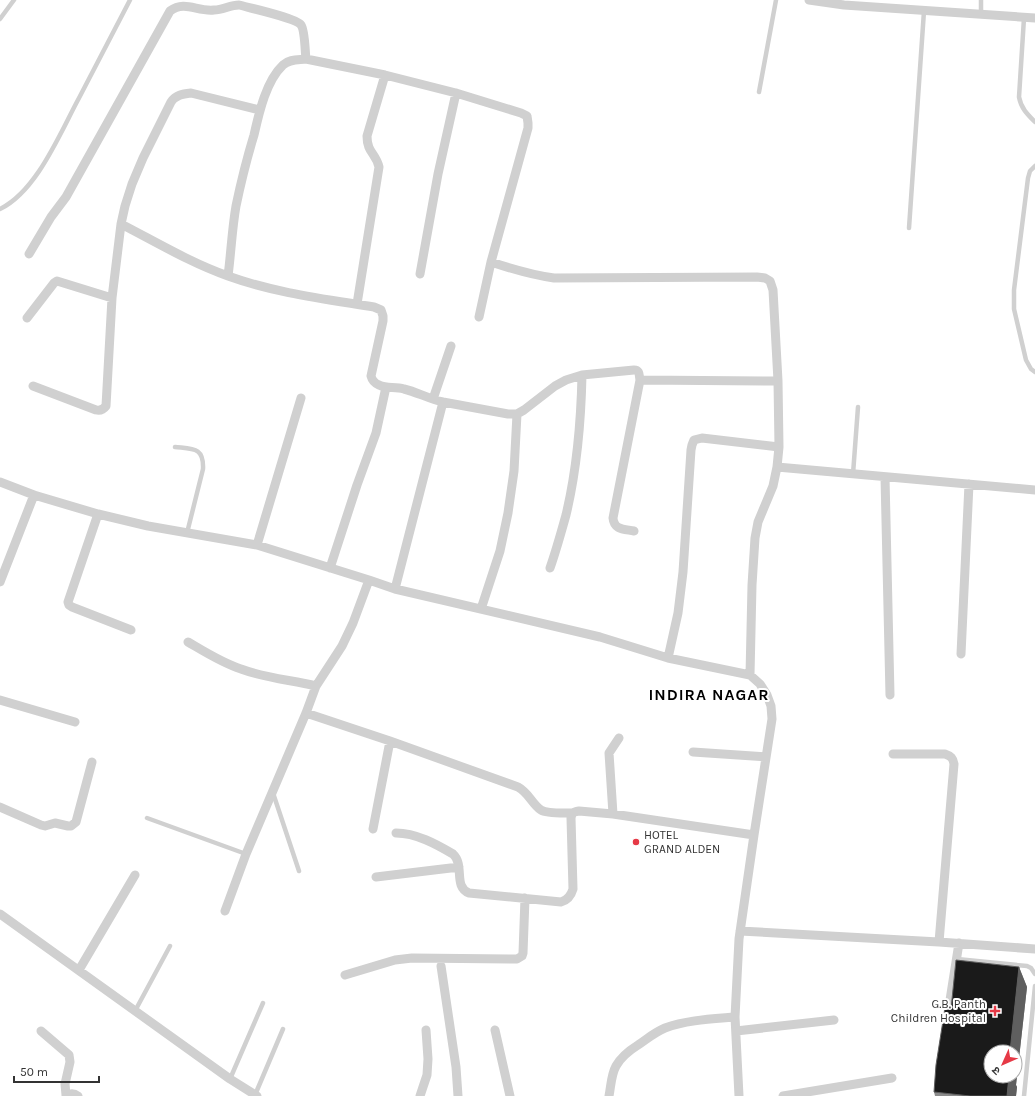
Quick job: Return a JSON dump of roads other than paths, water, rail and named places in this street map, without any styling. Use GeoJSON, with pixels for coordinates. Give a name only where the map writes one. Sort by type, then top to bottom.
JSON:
{"type":"FeatureCollection","features":[{"type":"Feature","properties":{"kind":"street"},"geometry":{"type":"LineString","coordinates":[[809,0],[924,11],[1035,18]]}},
{"type":"Feature","properties":{"kind":"street"},"geometry":{"type":"LineString","coordinates":[[29,254],[51,217],[66,197],[170,11],[174,7],[186,4],[208,11],[217,10],[232,5],[239,5],[285,17],[301,25],[306,59]]}},
{"type":"Feature","properties":{"kind":"street"},"geometry":{"type":"LineString","coordinates":[[228,276],[236,206],[260,110],[270,83],[284,64],[293,60],[306,59],[385,75],[456,93],[521,112],[527,116],[528,128],[490,262],[479,317]]}},
{"type":"Feature","properties":{"kind":"street"},"geometry":{"type":"LineString","coordinates":[[357,304],[380,167],[378,161],[370,151],[367,144],[367,136],[385,75]]}},
{"type":"Feature","properties":{"kind":"street"},"geometry":{"type":"LineString","coordinates":[[33,386],[96,410],[100,411],[106,406],[112,298],[121,224],[132,184],[143,158],[174,98],[190,93],[260,110]]}},
{"type":"Feature","properties":{"kind":"street"},"geometry":{"type":"LineString","coordinates":[[420,274],[438,174],[456,93]]}},
{"type":"Feature","properties":{"kind":"street"},"geometry":{"type":"LineString","coordinates":[[121,224],[193,261],[228,276],[267,288],[374,307],[381,310],[383,321],[371,376],[374,383],[378,385],[404,389],[443,402],[508,414],[517,414],[555,386],[566,380],[582,375],[637,370],[639,372],[640,380],[613,518],[613,523],[616,526],[634,531]]}},
{"type":"Feature","properties":{"kind":"street"},"geometry":{"type":"LineString","coordinates":[[490,262],[520,272],[554,278],[757,277],[765,278],[770,281],[773,290],[778,381],[779,447],[773,486],[758,522],[755,538],[752,585],[750,675]]}},
{"type":"Feature","properties":{"kind":"street"},"geometry":{"type":"LineString","coordinates":[[27,318],[57,281],[112,298]]}},
{"type":"Feature","properties":{"kind":"street"},"geometry":{"type":"LineString","coordinates":[[433,399],[452,346]]}},
{"type":"Feature","properties":{"kind":"street"},"geometry":{"type":"LineString","coordinates":[[550,568],[566,516],[571,487],[580,424],[582,375]]}},
{"type":"Feature","properties":{"kind":"street"},"geometry":{"type":"LineString","coordinates":[[640,380],[778,381]]}},
{"type":"Feature","properties":{"kind":"street"},"geometry":{"type":"LineString","coordinates":[[330,568],[357,485],[376,433],[386,387]]}},
{"type":"Feature","properties":{"kind":"street"},"geometry":{"type":"LineString","coordinates":[[257,545],[301,398]]}},
{"type":"Feature","properties":{"kind":"street"},"geometry":{"type":"LineString","coordinates":[[395,589],[443,402]]}},
{"type":"Feature","properties":{"kind":"street"},"geometry":{"type":"LineString","coordinates":[[481,609],[500,551],[508,513],[514,471],[517,414]]}},
{"type":"Feature","properties":{"kind":"street"},"geometry":{"type":"LineString","coordinates":[[668,658],[678,613],[682,579],[691,450],[694,440],[702,438],[779,447]]}},
{"type":"Feature","properties":{"kind":"street"},"geometry":{"type":"LineString","coordinates":[[777,467],[1035,490]]}},
{"type":"Feature","properties":{"kind":"street"},"geometry":{"type":"LineString","coordinates":[[885,477],[890,695]]}},
{"type":"Feature","properties":{"kind":"street"},"geometry":{"type":"LineString","coordinates":[[0,482],[34,495],[98,514],[148,526],[257,545],[395,589],[600,636],[668,658],[750,675],[760,684],[767,695],[771,706],[772,719],[740,931],[735,1017],[738,1096]]}},
{"type":"Feature","properties":{"kind":"street"},"geometry":{"type":"LineString","coordinates":[[961,654],[969,484]]}},
{"type":"Feature","properties":{"kind":"street"},"geometry":{"type":"LineString","coordinates":[[0,582],[34,495]]}},
{"type":"Feature","properties":{"kind":"street"},"geometry":{"type":"LineString","coordinates":[[98,514],[68,602],[72,607],[131,630]]}},
{"type":"Feature","properties":{"kind":"street"},"geometry":{"type":"LineString","coordinates":[[225,911],[246,854],[316,686],[342,646],[353,623],[369,580]]}},
{"type":"Feature","properties":{"kind":"street"},"geometry":{"type":"LineString","coordinates":[[188,642],[220,660],[240,669],[316,686]]}},
{"type":"Feature","properties":{"kind":"street"},"geometry":{"type":"LineString","coordinates":[[0,700],[75,722]]}},
{"type":"Feature","properties":{"kind":"street"},"geometry":{"type":"LineString","coordinates":[[306,713],[390,741],[518,787],[526,793],[536,806],[542,810],[573,813],[579,810],[614,814],[754,835]]}},
{"type":"Feature","properties":{"kind":"street"},"geometry":{"type":"LineString","coordinates":[[614,814],[609,753],[618,738]]}},
{"type":"Feature","properties":{"kind":"street"},"geometry":{"type":"LineString","coordinates":[[374,829],[390,741]]}},
{"type":"Feature","properties":{"kind":"street"},"geometry":{"type":"LineString","coordinates":[[693,752],[766,758]]}},
{"type":"Feature","properties":{"kind":"street"},"geometry":{"type":"LineString","coordinates":[[893,754],[945,754],[953,759],[954,764],[939,942]]}},
{"type":"Feature","properties":{"kind":"street"},"geometry":{"type":"LineString","coordinates":[[0,807],[41,825],[45,826],[56,823],[71,826],[76,822],[92,762]]}},
{"type":"Feature","properties":{"kind":"street"},"geometry":{"type":"LineString","coordinates":[[396,833],[405,833],[421,838],[449,852],[457,858],[460,882],[462,889],[465,892],[561,902],[566,901],[572,894],[573,889],[571,818],[573,813]]}},
{"type":"Feature","properties":{"kind":"street"},"geometry":{"type":"LineString","coordinates":[[376,877],[459,867]]}},
{"type":"Feature","properties":{"kind":"street"},"geometry":{"type":"LineString","coordinates":[[79,970],[135,876]]}},
{"type":"Feature","properties":{"kind":"street"},"geometry":{"type":"LineString","coordinates":[[345,975],[395,960],[412,958],[518,959],[523,953],[526,898]]}},
{"type":"Feature","properties":{"kind":"street"},"geometry":{"type":"LineString","coordinates":[[0,914],[135,1012],[230,1079],[256,1095]]}},
{"type":"Feature","properties":{"kind":"street"},"geometry":{"type":"LineString","coordinates":[[740,931],[939,942],[1035,950]]}},
{"type":"Feature","properties":{"kind":"street"},"geometry":{"type":"LineString","coordinates":[[946,1027],[959,944]]}},
{"type":"Feature","properties":{"kind":"street"},"geometry":{"type":"LineString","coordinates":[[441,966],[456,1067],[458,1096]]}},
{"type":"Feature","properties":{"kind":"street"},"geometry":{"type":"LineString","coordinates":[[609,1096],[612,1076],[616,1066],[632,1049],[649,1037],[663,1029],[681,1024],[735,1017]]}},
{"type":"Feature","properties":{"kind":"street"},"geometry":{"type":"LineString","coordinates":[[736,1031],[834,1020]]}},
{"type":"Feature","properties":{"kind":"street"},"geometry":{"type":"LineString","coordinates":[[420,1096],[426,1075],[428,1059],[426,1030]]}},
{"type":"Feature","properties":{"kind":"street"},"geometry":{"type":"LineString","coordinates":[[495,1030],[510,1096]]}},
{"type":"Feature","properties":{"kind":"street"},"geometry":{"type":"LineString","coordinates":[[41,1031],[69,1055],[70,1062],[65,1084],[66,1096],[70,1094],[78,1096]]}},
{"type":"Feature","properties":{"kind":"street"},"geometry":{"type":"LineString","coordinates":[[783,1096],[892,1078]]}},
{"type":"Feature","properties":{"kind":"lane"},"geometry":{"type":"LineString","coordinates":[[0,19],[14,0]]}},
{"type":"Feature","properties":{"kind":"lane"},"geometry":{"type":"LineString","coordinates":[[0,209],[23,192],[38,173],[53,148],[130,0]]}},
{"type":"Feature","properties":{"kind":"lane"},"geometry":{"type":"LineString","coordinates":[[759,92],[776,0]]}},
{"type":"Feature","properties":{"kind":"lane"},"geometry":{"type":"LineString","coordinates":[[981,15],[982,0]]}},
{"type":"Feature","properties":{"kind":"lane"},"geometry":{"type":"LineString","coordinates":[[909,228],[924,11]]}},
{"type":"Feature","properties":{"kind":"lane"},"geometry":{"type":"LineString","coordinates":[[1024,18],[1019,97],[1025,113],[1035,122]]}},
{"type":"Feature","properties":{"kind":"lane"},"geometry":{"type":"LineString","coordinates":[[1035,166],[1030,171],[1028,178],[1014,290],[1014,309],[1026,360],[1031,369],[1035,372]]}},
{"type":"Feature","properties":{"kind":"lane"},"geometry":{"type":"LineString","coordinates":[[853,474],[858,406]]}},
{"type":"Feature","properties":{"kind":"lane"},"geometry":{"type":"LineString","coordinates":[[175,447],[193,449],[200,453],[204,460],[187,532]]}},
{"type":"Feature","properties":{"kind":"lane"},"geometry":{"type":"LineString","coordinates":[[272,792],[299,871]]}},
{"type":"Feature","properties":{"kind":"lane"},"geometry":{"type":"LineString","coordinates":[[147,818],[246,854]]}},
{"type":"Feature","properties":{"kind":"lane"},"geometry":{"type":"LineString","coordinates":[[135,1012],[170,946]]}},
{"type":"Feature","properties":{"kind":"lane"},"geometry":{"type":"LineString","coordinates":[[957,959],[1027,966],[1031,968],[1035,974]]}},
{"type":"Feature","properties":{"kind":"lane"},"geometry":{"type":"LineString","coordinates":[[1024,1096],[1035,986]]}},
{"type":"Feature","properties":{"kind":"lane"},"geometry":{"type":"LineString","coordinates":[[230,1079],[263,1004]]}},
{"type":"Feature","properties":{"kind":"lane"},"geometry":{"type":"LineString","coordinates":[[256,1095],[283,1029]]}},
{"type":"Feature","properties":{"kind":"place","name":"HOTEL GRAND ALDEN"},"geometry":{"type":"Point","coordinates":[636,842]}},
{"type":"Feature","properties":{"kind":"place","name":"G.B. Panth Children Hospital"},"geometry":{"type":"Point","coordinates":[995,1011]}},
{"type":"Feature","properties":{"kind":"district","name":"INDIRA NAGAR"},"geometry":{"type":"Point","coordinates":[709,694]}}]}
